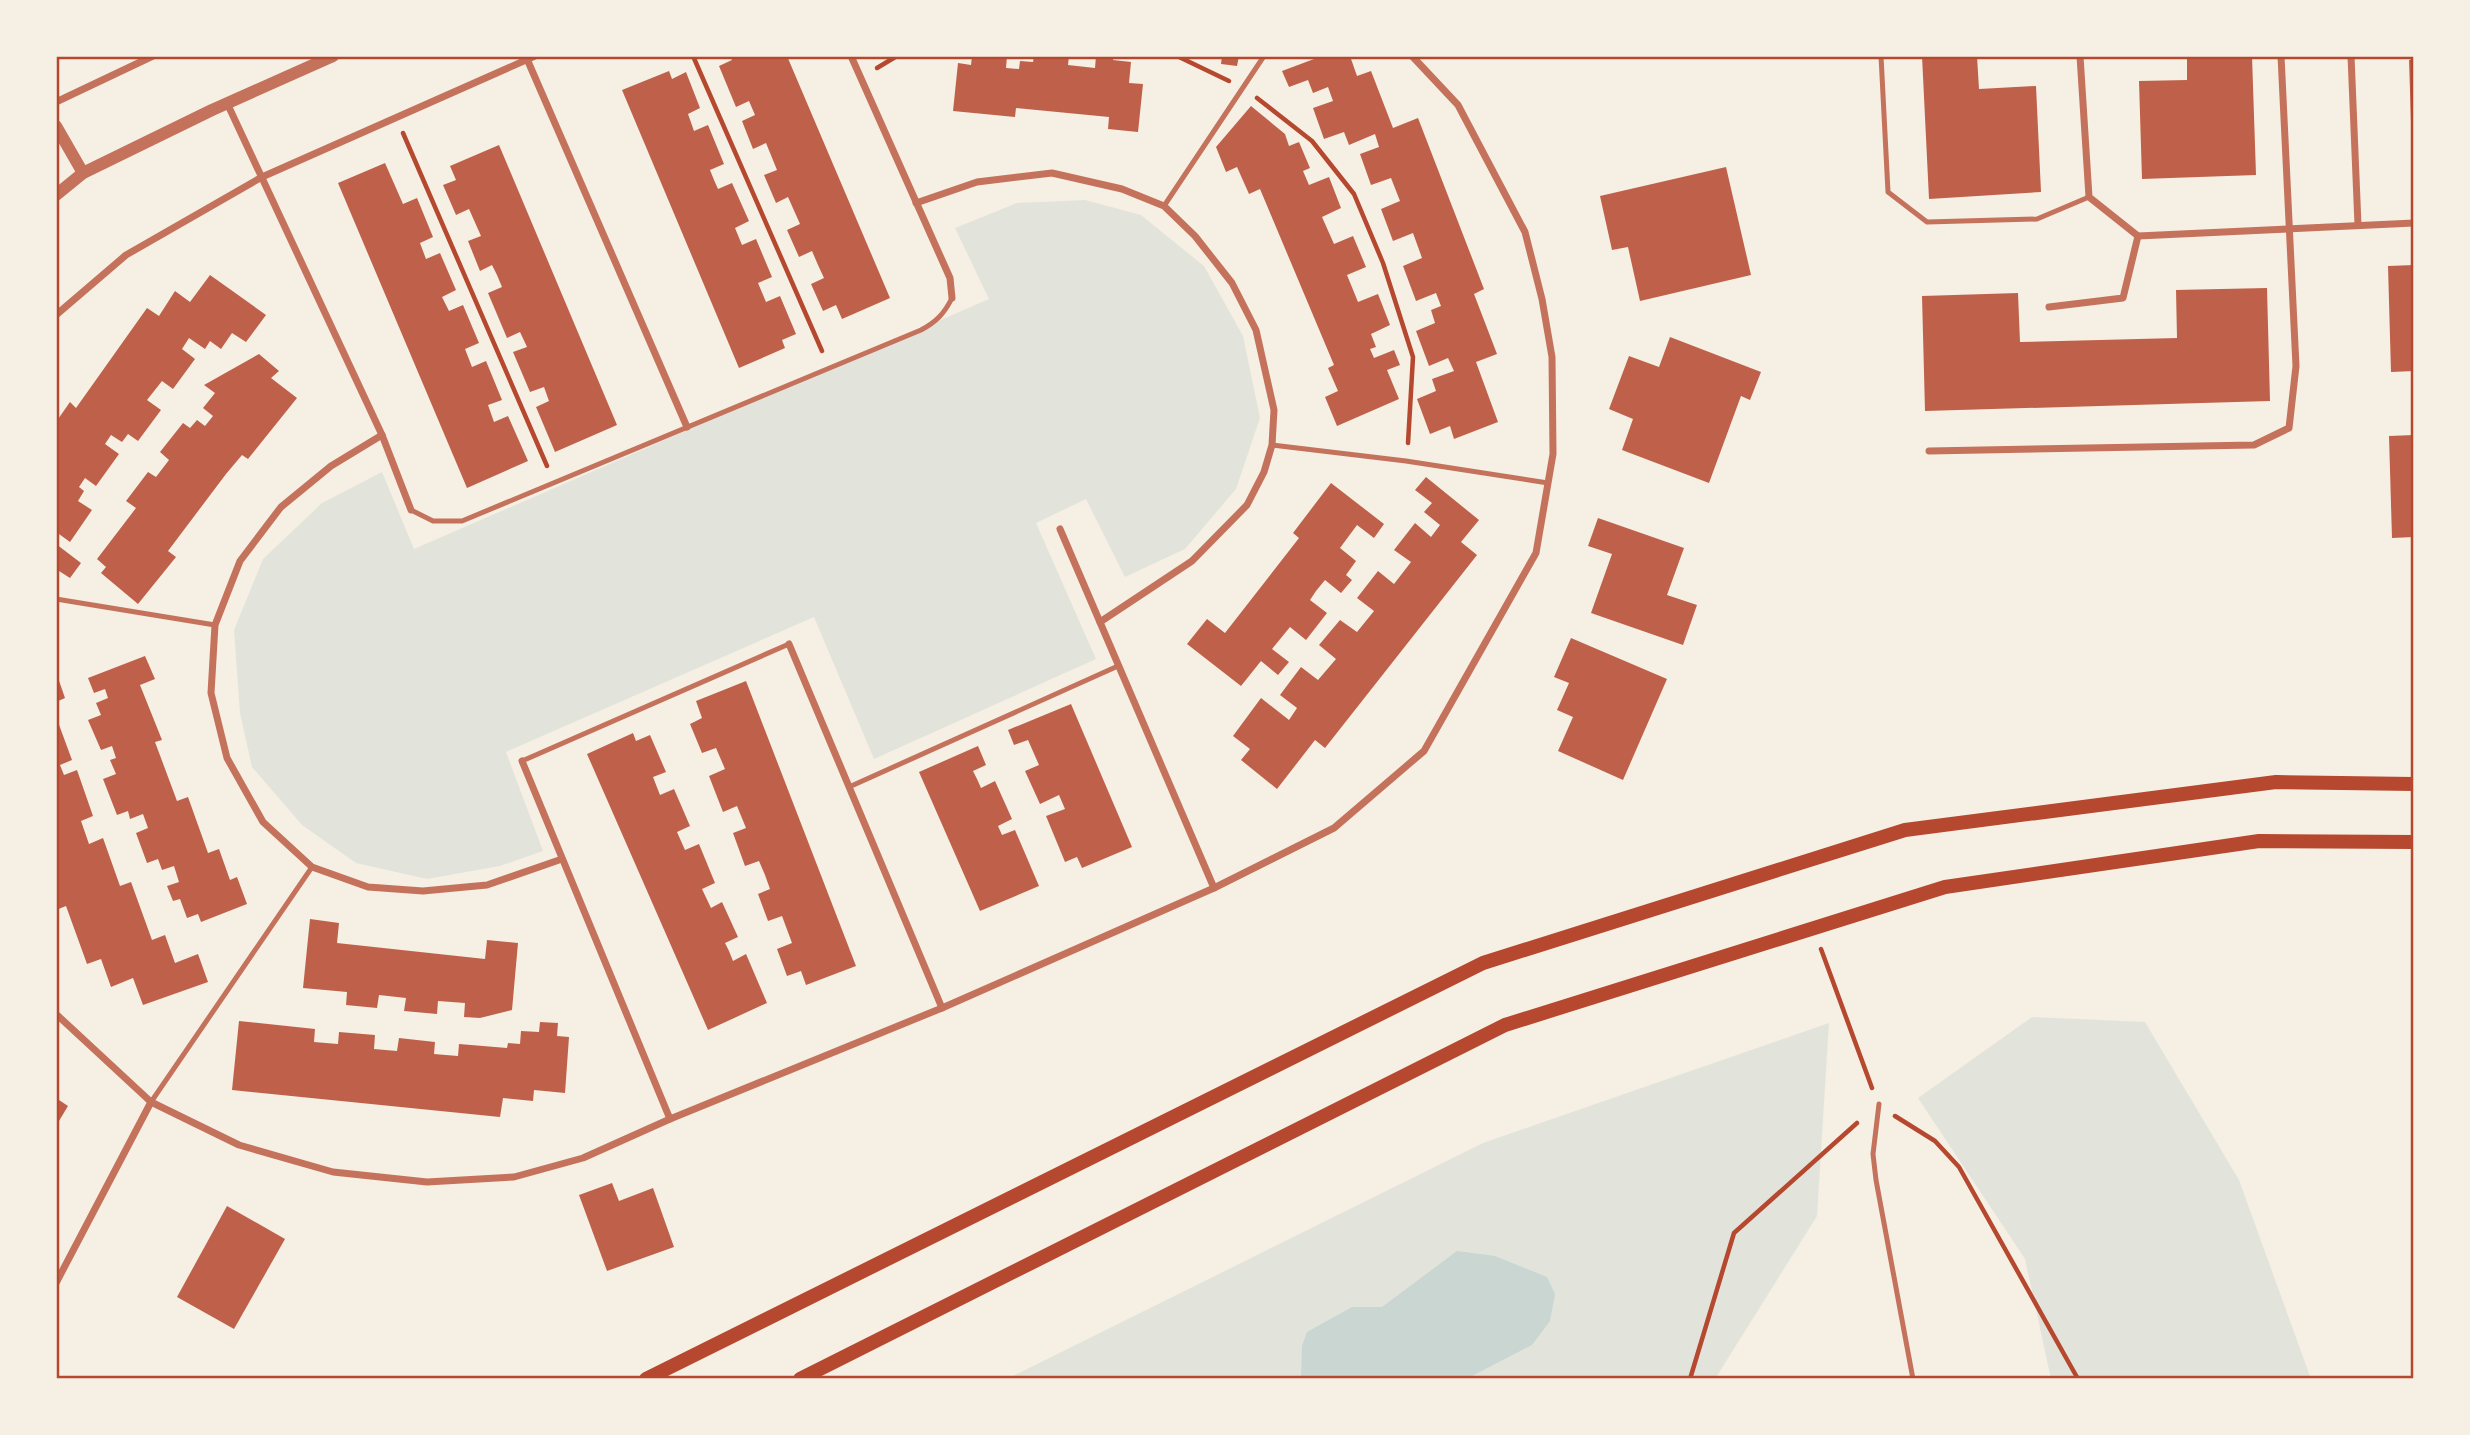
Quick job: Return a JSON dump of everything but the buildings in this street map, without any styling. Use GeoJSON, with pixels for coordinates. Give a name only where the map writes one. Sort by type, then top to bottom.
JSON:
{"type":"FeatureCollection","features":[{"type":"Feature","properties":{"kind":"main road"},"geometry":{"type":"LineString","coordinates":[[646,1379],[1483,963],[1905,830],[2276,782],[2414,784]]}},
{"type":"Feature","properties":{"kind":"main road"},"geometry":{"type":"LineString","coordinates":[[800,1379],[1505,1024],[1945,887],[2259,841],[2414,842]]}},
{"type":"Feature","properties":{"kind":"street"},"geometry":{"type":"LineString","coordinates":[[56,102],[153,56]]}},
{"type":"Feature","properties":{"kind":"street"},"geometry":{"type":"LineString","coordinates":[[56,195],[83,173],[227,103],[333,56]]}},
{"type":"Feature","properties":{"kind":"street"},"geometry":{"type":"LineString","coordinates":[[851,56],[950,278],[952,298]]}},
{"type":"Feature","properties":{"kind":"street"},"geometry":{"type":"LineString","coordinates":[[56,1014],[151,1102],[239,1145],[333,1172],[427,1182],[514,1177],[583,1158],[670,1119],[942,1007],[1214,888],[1334,828],[1424,751],[1536,553],[1553,454],[1552,357],[1542,299],[1525,232],[1458,105],[1412,56]]}},
{"type":"Feature","properties":{"kind":"street"},"geometry":{"type":"LineString","coordinates":[[2080,56],[2089,197],[2138,236],[2414,223]]}},
{"type":"Feature","properties":{"kind":"street"},"geometry":{"type":"LineString","coordinates":[[1929,451],[2253,445],[2289,428],[2296,366],[2281,56]]}},
{"type":"Feature","properties":{"kind":"street"},"geometry":{"type":"LineString","coordinates":[[2351,56],[2358,225]]}},
{"type":"Feature","properties":{"kind":"street"},"geometry":{"type":"LineString","coordinates":[[56,315],[126,255],[262,177],[531,57],[687,427]]}},
{"type":"Feature","properties":{"kind":"street"},"geometry":{"type":"LineString","coordinates":[[227,103],[382,435],[411,510]]}},
{"type":"Feature","properties":{"kind":"street"},"geometry":{"type":"LineString","coordinates":[[56,126],[83,173]]}},
{"type":"Feature","properties":{"kind":"street"},"geometry":{"type":"LineString","coordinates":[[916,203],[977,182],[1052,173],[1122,189],[1164,206],[1195,236],[1232,283],[1256,330],[1274,410],[1272,445],[1264,472],[1247,505],[1192,561],[1100,622]]}},
{"type":"Feature","properties":{"kind":"street"},"geometry":{"type":"LineString","coordinates":[[2049,307],[2123,298],[2138,236]]}},
{"type":"Feature","properties":{"kind":"street"},"geometry":{"type":"LineString","coordinates":[[382,435],[331,466],[281,507],[240,561],[215,625],[211,693],[227,758],[263,822],[312,867],[368,887],[423,891],[487,886],[562,859]]}},
{"type":"Feature","properties":{"kind":"street"},"geometry":{"type":"LineString","coordinates":[[1060,529],[1214,888]]}},
{"type":"Feature","properties":{"kind":"street"},"geometry":{"type":"LineString","coordinates":[[789,644],[942,1007]]}},
{"type":"Feature","properties":{"kind":"street"},"geometry":{"type":"LineString","coordinates":[[522,761],[670,1119]]}},
{"type":"Feature","properties":{"kind":"street"},"geometry":{"type":"LineString","coordinates":[[56,1283],[151,1102]]}},
{"type":"Feature","properties":{"kind":"lane"},"geometry":{"type":"LineString","coordinates":[[1164,206],[1264,56]]}},
{"type":"Feature","properties":{"kind":"lane"},"geometry":{"type":"LineString","coordinates":[[1881,56],[1888,192],[1927,222],[2037,219],[2089,197]]}},
{"type":"Feature","properties":{"kind":"lane"},"geometry":{"type":"LineString","coordinates":[[411,510],[433,521],[462,521],[936,322],[952,298]]}},
{"type":"Feature","properties":{"kind":"lane"},"geometry":{"type":"LineString","coordinates":[[1272,445],[1406,461],[1548,483]]}},
{"type":"Feature","properties":{"kind":"lane"},"geometry":{"type":"LineString","coordinates":[[56,599],[215,625]]}},
{"type":"Feature","properties":{"kind":"lane"},"geometry":{"type":"LineString","coordinates":[[522,761],[789,644]]}},
{"type":"Feature","properties":{"kind":"lane"},"geometry":{"type":"LineString","coordinates":[[849,787],[1118,666]]}},
{"type":"Feature","properties":{"kind":"lane"},"geometry":{"type":"LineString","coordinates":[[151,1102],[312,867]]}},
{"type":"Feature","properties":{"kind":"lane"},"geometry":{"type":"LineString","coordinates":[[1880,1104],[1875,1128],[1875,1167],[1913,1379]]}},
{"type":"Feature","properties":{"kind":"path"},"geometry":{"type":"LineString","coordinates":[[693,56],[830,368]]}},
{"type":"Feature","properties":{"kind":"path"},"geometry":{"type":"LineString","coordinates":[[877,68],[897,56]]}},
{"type":"Feature","properties":{"kind":"path"},"geometry":{"type":"LineString","coordinates":[[1177,56],[1242,88],[1312,141],[1354,194],[1383,262],[1413,357],[1406,461]]}},
{"type":"Feature","properties":{"kind":"path"},"geometry":{"type":"LineString","coordinates":[[408,143],[547,467]]}},
{"type":"Feature","properties":{"kind":"path"},"geometry":{"type":"LineString","coordinates":[[1813,928],[1880,1104],[1904,1124],[1935,1141],[1959,1167],[2078,1379]]}},
{"type":"Feature","properties":{"kind":"path"},"geometry":{"type":"LineString","coordinates":[[1690,1379],[1734,1233],[1880,1104]]}},
{"type":"Feature","properties":{"kind":"shaded area"},"geometry":{"type":"Polygon","coordinates":[[[1085,200],[1141,215],[1204,266],[1243,336],[1260,418],[1236,489],[1185,549],[1125,577],[1086,499],[1036,523],[1096,659],[874,759],[814,617],[506,752],[543,851],[500,866],[427,879],[356,863],[302,825],[252,767],[240,713],[234,630],[263,559],[322,503],[382,472],[414,549],[989,299],[955,228],[1017,203],[1085,200]]]}},
{"type":"Feature","properties":{"kind":"shaded area"},"geometry":{"type":"Polygon","coordinates":[[[2032,1017],[2145,1022],[2239,1180],[2311,1379],[2051,1379],[2025,1259],[1918,1098],[2032,1017]]]}},
{"type":"Feature","properties":{"kind":"shaded area"},"geometry":{"type":"Polygon","coordinates":[[[1829,1023],[1817,1216],[1715,1379],[1007,1379],[1483,1143],[1829,1023]]]}},
{"type":"Feature","properties":{"kind":"shaded area"},"geometry":{"type":"Polygon","coordinates":[[[1457,1251],[1495,1256],[1547,1277],[1555,1294],[1550,1321],[1532,1345],[1466,1379],[1301,1379],[1302,1346],[1307,1332],[1352,1307],[1382,1307],[1457,1251]]]}}]}
